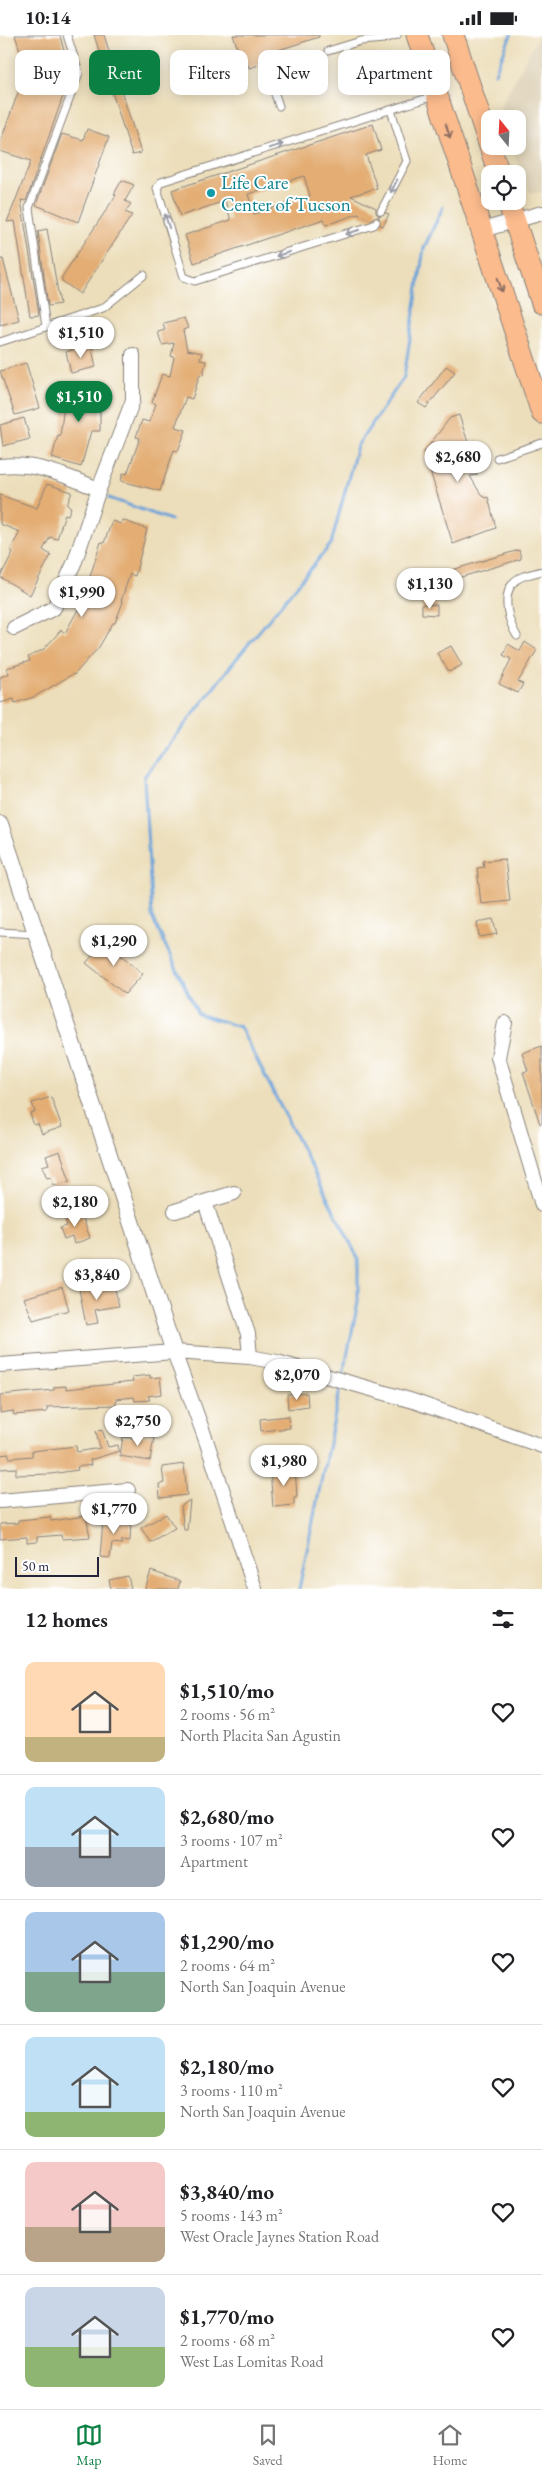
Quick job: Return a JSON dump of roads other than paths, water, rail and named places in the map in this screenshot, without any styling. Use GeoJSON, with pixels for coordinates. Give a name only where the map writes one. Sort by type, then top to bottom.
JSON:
{"type":"FeatureCollection","features":[{"type":"Feature","properties":{"kind":"main road"},"geometry":{"type":"LineString","coordinates":[[417,35],[422,50]]}},
{"type":"Feature","properties":{"kind":"main road"},"geometry":{"type":"LineString","coordinates":[[453,35],[496,165]]}},
{"type":"Feature","properties":{"kind":"main road"},"geometry":{"type":"LineString","coordinates":[[436,95],[542,413]]}},
{"type":"Feature","properties":{"kind":"main road"},"geometry":{"type":"LineString","coordinates":[[511,211],[542,303]]}},
{"type":"Feature","properties":{"kind":"street"},"geometry":{"type":"LineString","coordinates":[[482,230],[511,211],[542,213]]}},
{"type":"Feature","properties":{"kind":"street"},"geometry":{"type":"LineString","coordinates":[[14,628],[54,608],[75,561],[99,489],[133,400],[134,355]]}},
{"type":"Feature","properties":{"kind":"street"},"geometry":{"type":"LineString","coordinates":[[0,466],[20,464],[42,467],[99,489]]}},
{"type":"Feature","properties":{"kind":"street"},"geometry":{"type":"LineString","coordinates":[[0,824],[174,1352],[207,1443],[255,1589]]}},
{"type":"Feature","properties":{"kind":"street"},"geometry":{"type":"LineString","coordinates":[[505,1023],[498,1057],[542,1205]]}},
{"type":"Feature","properties":{"kind":"street"},"geometry":{"type":"LineString","coordinates":[[175,1211],[234,1193]]}},
{"type":"Feature","properties":{"kind":"street"},"geometry":{"type":"LineString","coordinates":[[205,1202],[248,1334],[250,1357]]}},
{"type":"Feature","properties":{"kind":"street"},"geometry":{"type":"LineString","coordinates":[[0,1365],[174,1352],[250,1357],[277,1362],[413,1401],[542,1446]]}},
{"type":"Feature","properties":{"kind":"street"},"geometry":{"type":"LineString","coordinates":[[0,1501],[128,1490]]}},
{"type":"Feature","properties":{"kind":"lane"},"geometry":{"type":"LineString","coordinates":[[46,327],[30,208],[79,73],[67,35]]}},
{"type":"Feature","properties":{"kind":"lane"},"geometry":{"type":"LineString","coordinates":[[328,51],[361,41],[384,39],[397,35]]}},
{"type":"Feature","properties":{"kind":"lane"},"geometry":{"type":"LineString","coordinates":[[275,95],[279,106]]}},
{"type":"Feature","properties":{"kind":"lane"},"geometry":{"type":"LineString","coordinates":[[376,222],[374,225],[195,281],[184,277],[157,188],[161,182],[436,95]]}},
{"type":"Feature","properties":{"kind":"lane"},"geometry":{"type":"LineString","coordinates":[[381,211],[407,161],[391,110]]}},
{"type":"Feature","properties":{"kind":"lane"},"geometry":{"type":"LineString","coordinates":[[0,342],[103,308],[144,275]]}},
{"type":"Feature","properties":{"kind":"lane"},"geometry":{"type":"LineString","coordinates":[[497,459],[542,443]]}},
{"type":"Feature","properties":{"kind":"lane"},"geometry":{"type":"LineString","coordinates":[[517,636],[507,609],[508,592],[512,584],[518,579],[542,571]]}},
{"type":"Feature","properties":{"kind":"lane"},"geometry":{"type":"LineString","coordinates":[[0,932],[36,934]]}},
{"type":"Feature","properties":{"kind":"waterway"},"geometry":{"type":"LineString","coordinates":[[495,73],[511,35]]}},
{"type":"Feature","properties":{"kind":"waterway"},"geometry":{"type":"LineString","coordinates":[[343,1376],[358,1302],[358,1258],[240,1027],[198,1014],[152,917],[144,777],[233,663],[331,544],[357,446],[404,377],[424,248],[443,207]]}},
{"type":"Feature","properties":{"kind":"waterway"},"geometry":{"type":"LineString","coordinates":[[109,498],[171,520]]}},
{"type":"Feature","properties":{"kind":"waterway"},"geometry":{"type":"LineString","coordinates":[[299,1589],[341,1385]]}},
{"type":"Feature","properties":{"kind":"place","name":"Life Care Center of Tucson"},"geometry":{"type":"Point","coordinates":[211,193]}}]}
